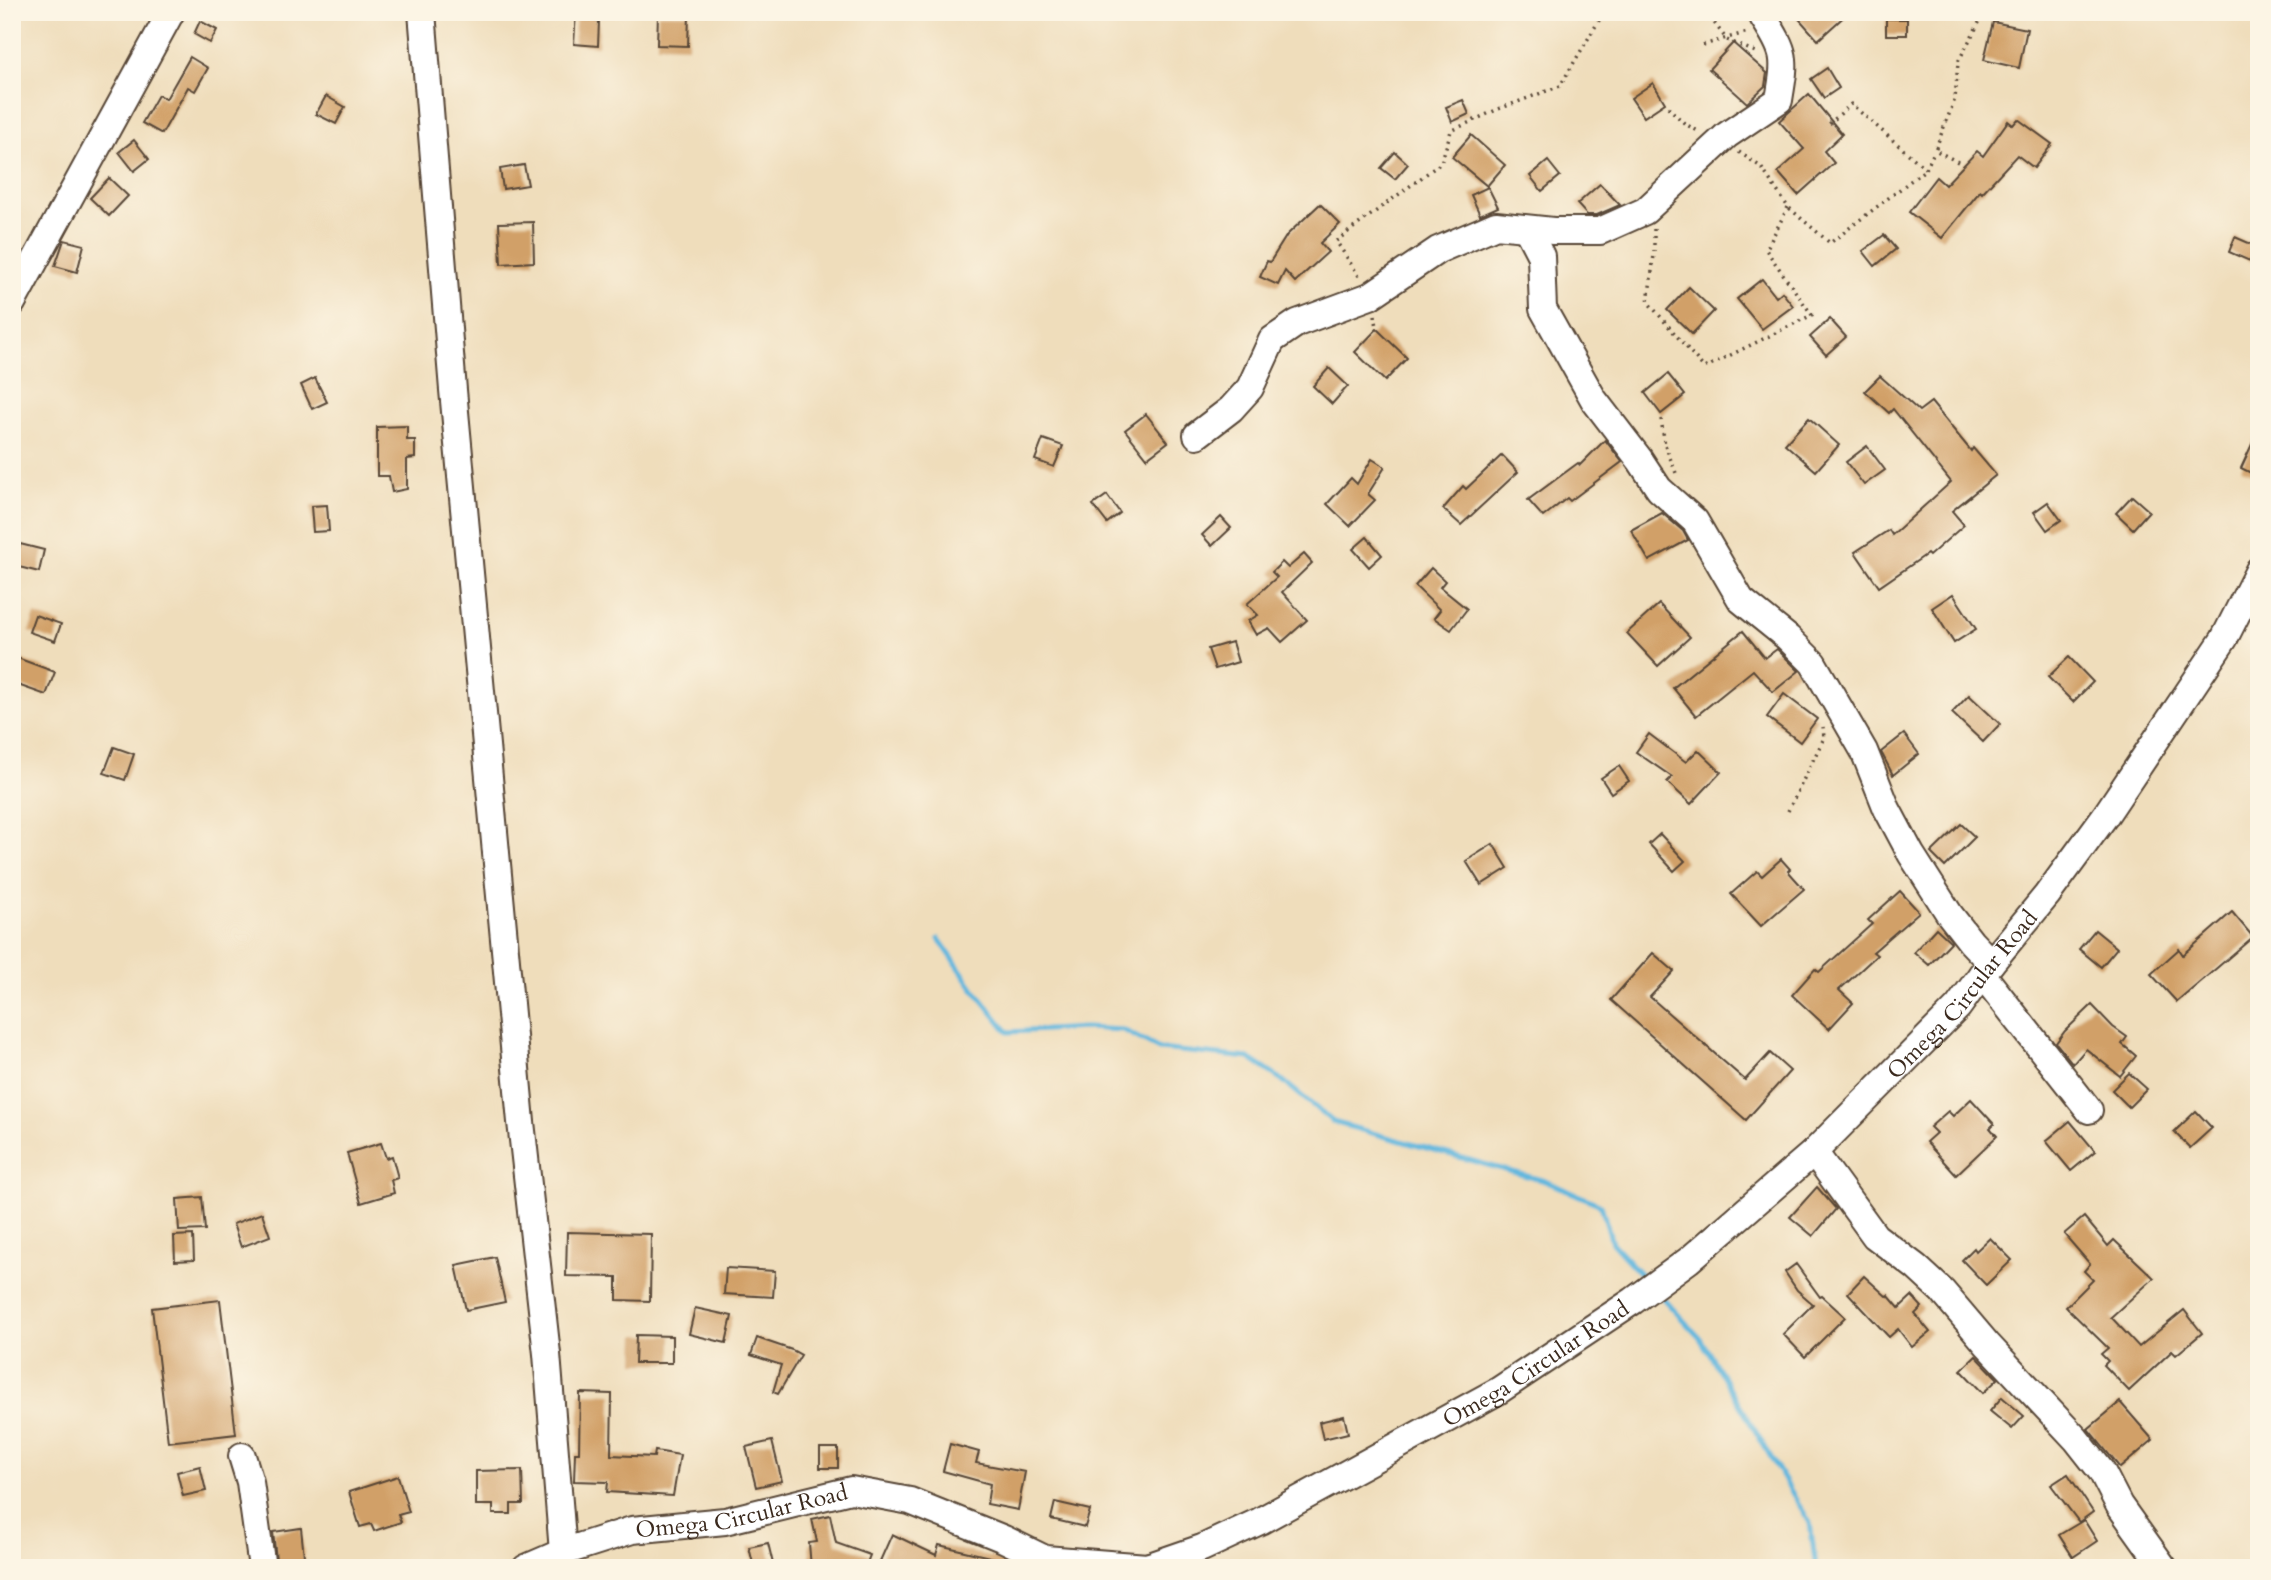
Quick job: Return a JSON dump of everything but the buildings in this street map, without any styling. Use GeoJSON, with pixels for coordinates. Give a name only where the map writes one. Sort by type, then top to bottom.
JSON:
{"type":"FeatureCollection","features":[{"type":"Feature","properties":{"kind":"street"},"geometry":{"type":"LineString","coordinates":[[12,303],[171,12]]}},
{"type":"Feature","properties":{"kind":"street"},"geometry":{"type":"LineString","coordinates":[[422,12],[454,404],[520,1108],[547,1354],[562,1552]]}},
{"type":"Feature","properties":{"kind":"street"},"geometry":{"type":"LineString","coordinates":[[1197,435],[1244,396],[1272,340],[1297,323],[1370,296],[1438,250],[1496,225],[1553,232],[1600,230],[1646,211],[1722,140],[1779,100],[1785,64],[1779,42],[1763,15]]}},
{"type":"Feature","properties":{"kind":"street"},"geometry":{"type":"LineString","coordinates":[[1527,229],[1541,256],[1543,309],[1594,400],[1659,489],[1695,521],[1741,600],[1788,638],[1813,663],[1859,740],[1887,809],[1911,854],[1986,968],[2089,1110]]}},
{"type":"Feature","properties":{"kind":"street","name":"Omega Circular Road"},"geometry":{"type":"LineString","coordinates":[[526,1568],[562,1552],[632,1531],[725,1521],[850,1490],[910,1500],[1045,1559],[1100,1566],[1147,1567],[1202,1548],[1260,1521],[1498,1391],[1633,1301],[1689,1259],[1814,1152],[1958,1007],[1986,968],[2047,895],[2112,806],[2224,639],[2259,570]]}},
{"type":"Feature","properties":{"kind":"street"},"geometry":{"type":"LineString","coordinates":[[1814,1152],[1875,1236],[1942,1291],[1987,1344],[2076,1439],[2102,1472],[2119,1505],[2164,1568]]}},
{"type":"Feature","properties":{"kind":"street"},"geometry":{"type":"LineString","coordinates":[[242,1457],[250,1482],[262,1568]]}},
{"type":"Feature","properties":{"kind":"path"},"geometry":{"type":"LineString","coordinates":[[1336,242],[1441,163],[1451,131],[1496,110],[1560,86],[1604,12]]}},
{"type":"Feature","properties":{"kind":"path"},"geometry":{"type":"LineString","coordinates":[[1706,12],[1727,40],[1785,64]]}},
{"type":"Feature","properties":{"kind":"path"},"geometry":{"type":"LineString","coordinates":[[1668,107],[1685,124],[1722,140],[1761,167],[1788,207],[1830,243],[1926,169],[1955,99],[1958,62],[1982,17],[1993,12]]}},
{"type":"Feature","properties":{"kind":"path"},"geometry":{"type":"LineString","coordinates":[[1703,45],[1748,32],[1763,15]]}},
{"type":"Feature","properties":{"kind":"path"},"geometry":{"type":"LineString","coordinates":[[1827,126],[1851,104],[1926,169]]}},
{"type":"Feature","properties":{"kind":"path"},"geometry":{"type":"LineString","coordinates":[[1935,150],[1958,162]]}},
{"type":"Feature","properties":{"kind":"path"},"geometry":{"type":"LineString","coordinates":[[1655,202],[1654,255],[1648,302],[1704,368],[1812,315],[1766,250],[1788,207]]}},
{"type":"Feature","properties":{"kind":"path"},"geometry":{"type":"LineString","coordinates":[[1640,460],[1665,445],[1661,419]]}},
{"type":"Feature","properties":{"kind":"path"},"geometry":{"type":"LineString","coordinates":[[1788,811],[1825,738],[1822,725]]}},
{"type":"Feature","properties":{"kind":"waterway"},"geometry":{"type":"LineString","coordinates":[[939,939],[1008,1032],[1085,1028],[1123,1030],[1159,1049],[1249,1058],[1282,1080],[1333,1122],[1545,1181],[1601,1205],[1612,1243],[1647,1281]]}},
{"type":"Feature","properties":{"kind":"waterway"},"geometry":{"type":"LineString","coordinates":[[1658,1293],[1700,1338],[1810,1523],[1816,1568]]}}]}
